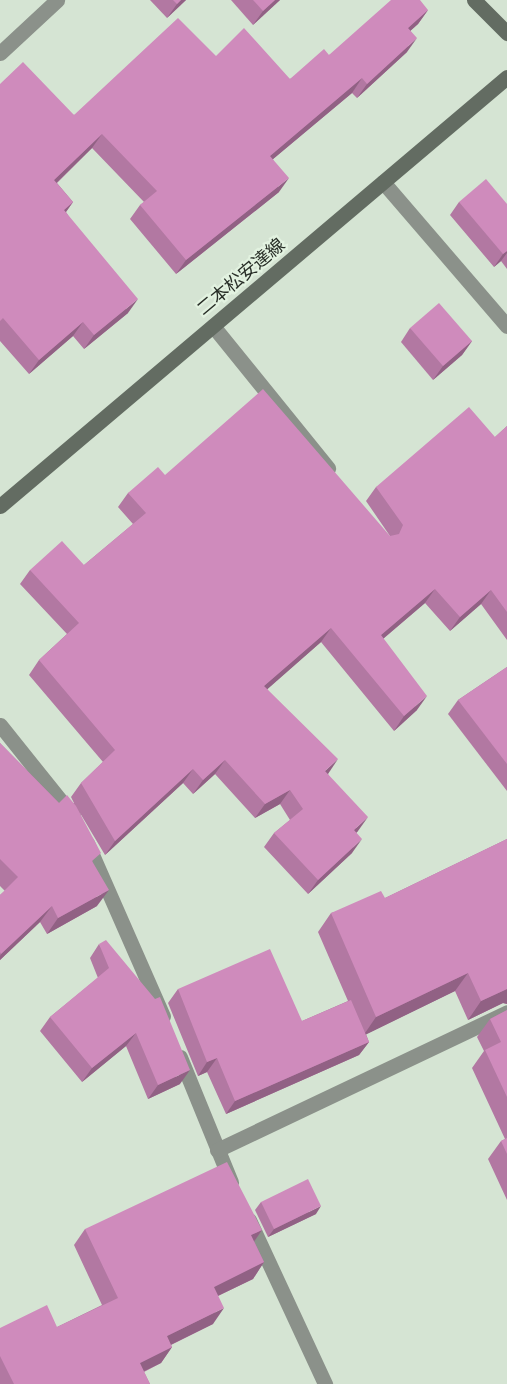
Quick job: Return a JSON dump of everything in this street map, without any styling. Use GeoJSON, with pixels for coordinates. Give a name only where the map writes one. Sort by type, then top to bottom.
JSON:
{"type":"FeatureCollection","features":[{"type":"Feature","properties":{"kind":"main road"},"geometry":{"type":"LineString","coordinates":[[474,0],[507,33]]}},
{"type":"Feature","properties":{"kind":"main road","name":"二本松安達線"},"geometry":{"type":"LineString","coordinates":[[0,506],[507,77]]}},
{"type":"Feature","properties":{"kind":"street"},"geometry":{"type":"LineString","coordinates":[[0,53],[57,0]]}},
{"type":"Feature","properties":{"kind":"street"},"geometry":{"type":"LineString","coordinates":[[383,182],[507,326]]}},
{"type":"Feature","properties":{"kind":"street"},"geometry":{"type":"LineString","coordinates":[[213,326],[303,430],[341,488]]}},
{"type":"Feature","properties":{"kind":"street"},"geometry":{"type":"LineString","coordinates":[[0,725],[73,816],[114,893],[217,1150],[325,1384]]}},
{"type":"Feature","properties":{"kind":"street"},"geometry":{"type":"LineString","coordinates":[[217,1150],[507,1012]]}},
{"type":"Feature","properties":{"kind":"building"},"geometry":{"type":"Polygon","coordinates":[[[253,0],[275,0],[263,11],[253,0]]]}},
{"type":"Feature","properties":{"kind":"building"},"geometry":{"type":"Polygon","coordinates":[[[391,0],[420,0],[428,10],[408,28],[417,38],[367,84],[362,78],[270,156],[289,178],[186,260],[140,205],[157,191],[102,134],[54,180],[73,202],[64,210],[138,299],[94,335],[83,322],[39,360],[3,318],[0,321],[0,84],[23,62],[74,115],[178,18],[216,56],[244,28],[290,79],[324,49],[329,55],[391,0]]]}},
{"type":"Feature","properties":{"kind":"building"},"geometry":{"type":"Polygon","coordinates":[[[486,179],[507,204],[507,251],[503,254],[459,202],[486,179]]]}},
{"type":"Feature","properties":{"kind":"building"},"geometry":{"type":"Polygon","coordinates":[[[439,303],[472,341],[443,366],[410,328],[439,303]]]}},
{"type":"Feature","properties":{"kind":"building"},"geometry":{"type":"Polygon","coordinates":[[[263,389],[390,536],[399,534],[403,525],[376,487],[469,407],[495,437],[507,426],[507,612],[491,590],[460,617],[435,589],[381,635],[427,696],[404,716],[331,628],[264,686],[338,759],[325,771],[368,817],[354,830],[362,839],[318,880],[274,833],[303,809],[290,790],[265,804],[225,760],[203,780],[193,769],[115,841],[81,783],[115,750],[39,660],[79,623],[30,570],[62,541],[84,565],[146,513],[128,493],[158,467],[165,475],[263,389]]]}},
{"type":"Feature","properties":{"kind":"building"},"geometry":{"type":"Polygon","coordinates":[[[507,667],[507,764],[458,700],[507,667]]]}},
{"type":"Feature","properties":{"kind":"building"},"geometry":{"type":"Polygon","coordinates":[[[0,743],[59,803],[67,795],[76,806],[101,853],[92,861],[109,890],[58,918],[52,906],[1,954],[0,895],[18,877],[0,859],[0,743]]]}},
{"type":"Feature","properties":{"kind":"building"},"geometry":{"type":"Polygon","coordinates":[[[507,839],[507,989],[481,1001],[468,973],[376,1017],[331,913],[381,891],[385,898],[507,839]]]}},
{"type":"Feature","properties":{"kind":"building"},"geometry":{"type":"Polygon","coordinates":[[[106,940],[155,999],[160,997],[190,1070],[158,1085],[136,1033],[92,1068],[50,1017],[109,968],[99,944],[106,940]]]}},
{"type":"Feature","properties":{"kind":"building"},"geometry":{"type":"Polygon","coordinates":[[[270,949],[302,1021],[351,1000],[369,1042],[235,1101],[217,1058],[207,1062],[178,989],[270,949]]]}},
{"type":"Feature","properties":{"kind":"building"},"geometry":{"type":"Polygon","coordinates":[[[507,1010],[507,1097],[485,1050],[501,1042],[490,1019],[507,1010]]]}},
{"type":"Feature","properties":{"kind":"building"},"geometry":{"type":"Polygon","coordinates":[[[507,1138],[507,1154],[501,1141],[507,1138]]]}},
{"type":"Feature","properties":{"kind":"building"},"geometry":{"type":"Polygon","coordinates":[[[227,1162],[262,1230],[251,1235],[264,1262],[214,1287],[224,1308],[167,1336],[172,1347],[140,1363],[150,1384],[14,1384],[0,1356],[0,1328],[47,1305],[57,1327],[118,1298],[85,1229],[227,1162]]]}},
{"type":"Feature","properties":{"kind":"building"},"geometry":{"type":"Polygon","coordinates":[[[308,1179],[321,1206],[274,1229],[261,1202],[308,1179]]]}}]}
